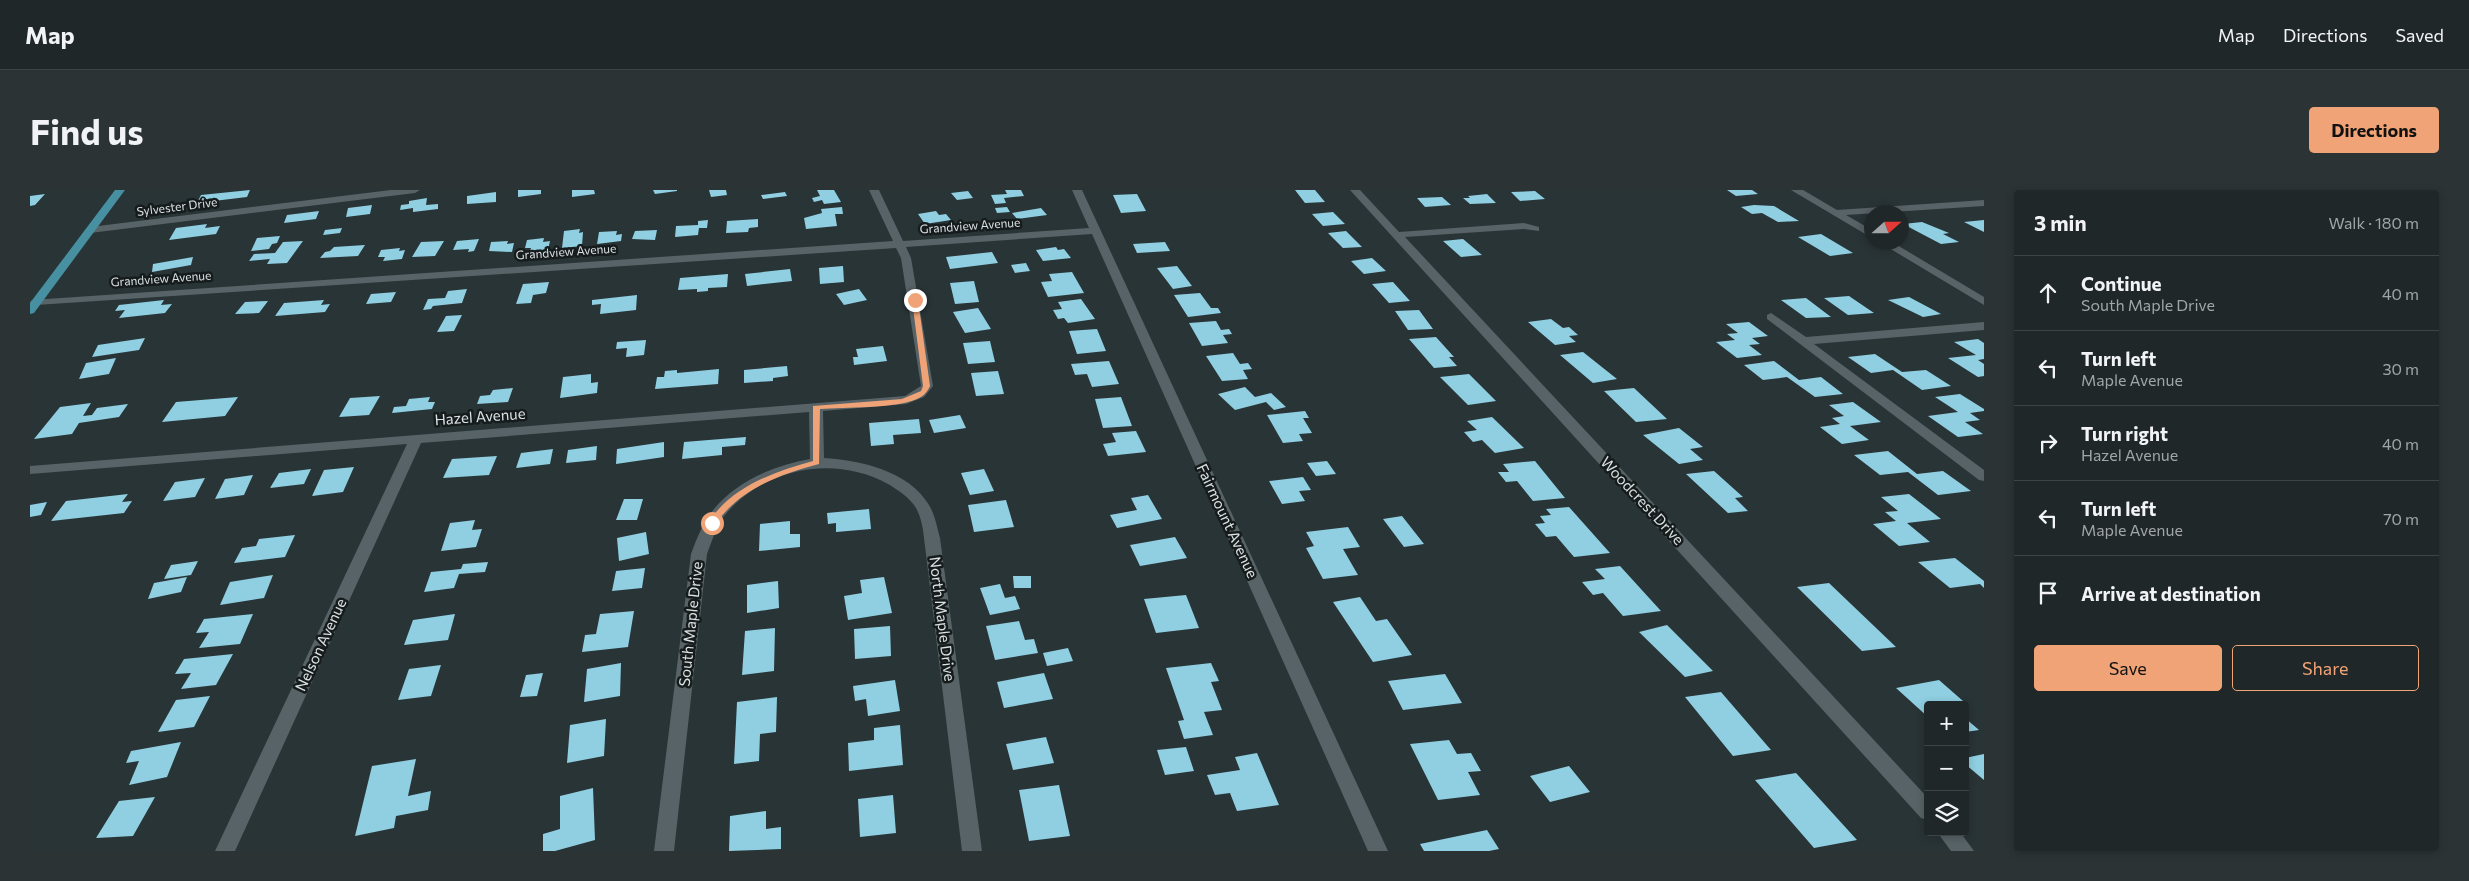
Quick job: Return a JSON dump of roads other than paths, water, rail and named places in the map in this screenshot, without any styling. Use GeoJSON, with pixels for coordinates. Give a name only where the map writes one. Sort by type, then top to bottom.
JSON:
{"type":"FeatureCollection","features":[{"type":"Feature","properties":{"kind":"main road"},"geometry":{"type":"LineString","coordinates":[[33,306],[120,190]]}},
{"type":"Feature","properties":{"kind":"street","name":"Sylvester Drive"},"geometry":{"type":"LineString","coordinates":[[90,230],[415,190]]}},
{"type":"Feature","properties":{"kind":"street"},"geometry":{"type":"LineString","coordinates":[[874,190],[900,244]]}},
{"type":"Feature","properties":{"kind":"street","name":"Fairmount Avenue"},"geometry":{"type":"LineString","coordinates":[[1078,190],[1378,851]]}},
{"type":"Feature","properties":{"kind":"street","name":"Woodcrest Drive"},"geometry":{"type":"LineString","coordinates":[[1355,190],[1924,808]]}},
{"type":"Feature","properties":{"kind":"street"},"geometry":{"type":"LineString","coordinates":[[1796,190],[1864,230]]}},
{"type":"Feature","properties":{"kind":"street"},"geometry":{"type":"LineString","coordinates":[[1835,213],[1984,203]]}},
{"type":"Feature","properties":{"kind":"street"},"geometry":{"type":"LineString","coordinates":[[1396,236],[1524,226],[1535,229]]}},
{"type":"Feature","properties":{"kind":"street","name":"Grandview Avenue"},"geometry":{"type":"LineString","coordinates":[[33,306],[1097,231]]}},
{"type":"Feature","properties":{"kind":"street","name":"Hazel Avenue"},"geometry":{"type":"LineString","coordinates":[[30,470],[909,400],[924,392],[926,386],[915,300],[906,258],[900,244]]}},
{"type":"Feature","properties":{"kind":"street"},"geometry":{"type":"LineString","coordinates":[[1897,250],[1984,302]]}},
{"type":"Feature","properties":{"kind":"street"},"geometry":{"type":"LineString","coordinates":[[1771,317],[1984,477]]}},
{"type":"Feature","properties":{"kind":"street"},"geometry":{"type":"LineString","coordinates":[[1803,341],[1984,326]]}},
{"type":"Feature","properties":{"kind":"street"},"geometry":{"type":"LineString","coordinates":[[816,407],[816,462]]}},
{"type":"Feature","properties":{"kind":"street","name":"Nelson Avenue"},"geometry":{"type":"LineString","coordinates":[[225,851],[417,438]]}},
{"type":"Feature","properties":{"kind":"street","name":"South Maple Drive"},"geometry":{"type":"LineString","coordinates":[[664,851],[699,554],[712,523],[722,508],[735,497],[784,471],[816,462]]}},
{"type":"Feature","properties":{"kind":"street","name":"North Maple Drive"},"geometry":{"type":"LineString","coordinates":[[816,462],[833,463],[883,475],[912,495],[922,506],[928,520],[932,538],[972,851]]}},
{"type":"Feature","properties":{"kind":"street"},"geometry":{"type":"LineString","coordinates":[[1951,836],[1964,851]]}}]}
